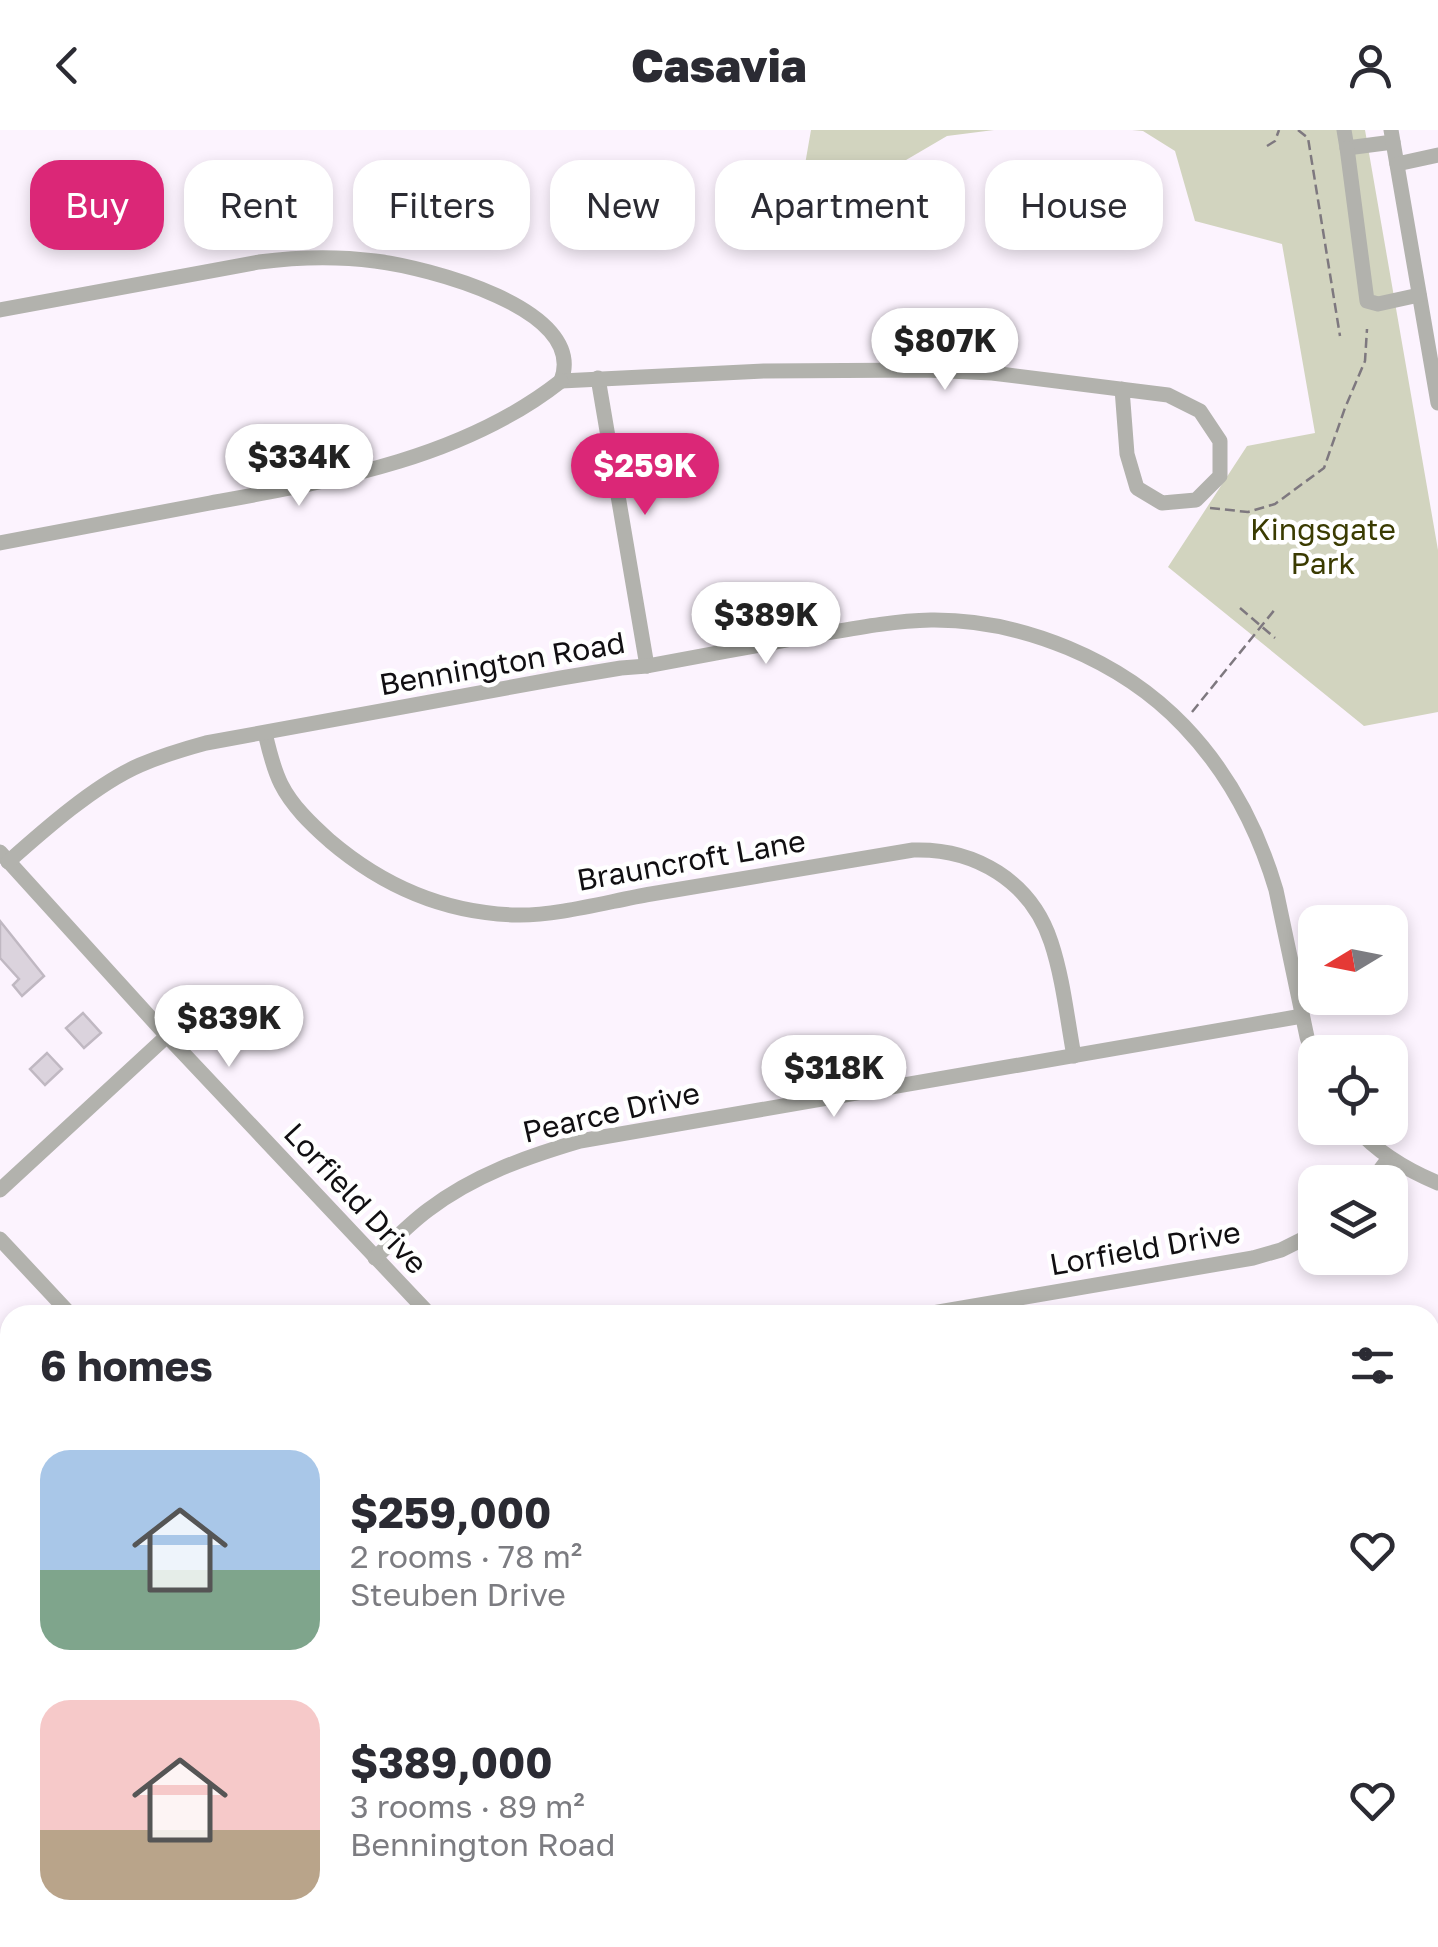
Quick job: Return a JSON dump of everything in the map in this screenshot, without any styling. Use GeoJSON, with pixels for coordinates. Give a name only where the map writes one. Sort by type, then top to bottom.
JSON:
{"type":"FeatureCollection","features":[{"type":"Feature","properties":{"kind":"street"},"geometry":{"type":"LineString","coordinates":[[1344,130],[1367,301],[1378,304],[1419,295]]}},
{"type":"Feature","properties":{"kind":"street"},"geometry":{"type":"LineString","coordinates":[[1347,148],[1392,136],[1438,403]]}},
{"type":"Feature","properties":{"kind":"street"},"geometry":{"type":"LineString","coordinates":[[1397,164],[1438,156]]}},
{"type":"Feature","properties":{"kind":"street"},"geometry":{"type":"LineString","coordinates":[[0,310],[259,262],[304,258],[377,261],[452,279],[522,309],[554,334],[562,347],[566,369],[561,381],[532,404],[436,448],[390,464],[285,490],[0,543]]}},
{"type":"Feature","properties":{"kind":"street"},"geometry":{"type":"LineString","coordinates":[[561,381],[764,370],[926,370],[992,373],[1122,389],[1168,395],[1200,410],[1220,441],[1220,476],[1196,500],[1162,504],[1137,488],[1127,454],[1122,389]]}},
{"type":"Feature","properties":{"kind":"street"},"geometry":{"type":"LineString","coordinates":[[598,378],[646,666]]}},
{"type":"Feature","properties":{"kind":"street","name":"Bennington Road"},"geometry":{"type":"LineString","coordinates":[[4,857],[36,838],[114,778],[206,743],[886,622],[973,623],[1028,635],[1082,655],[1146,694],[1182,724],[1224,776],[1255,830],[1276,890],[1307,1035]]}},
{"type":"Feature","properties":{"kind":"street","name":"Brauncroft Lane"},"geometry":{"type":"LineString","coordinates":[[265,733],[282,786],[314,827],[380,878],[452,908],[551,914],[913,850],[943,850],[976,859],[1014,883],[1042,919],[1054,953],[1074,1056]]}},
{"type":"Feature","properties":{"kind":"street","name":"Lorfield Drive"},"geometry":{"type":"LineString","coordinates":[[4,857],[166,1036],[420,1305]]}},
{"type":"Feature","properties":{"kind":"street","name":"Pearce Drive"},"geometry":{"type":"LineString","coordinates":[[375,1258],[426,1210],[453,1192],[524,1158],[580,1141],[1302,1016]]}},
{"type":"Feature","properties":{"kind":"street"},"geometry":{"type":"LineString","coordinates":[[0,1190],[166,1036]]}},
{"type":"Feature","properties":{"kind":"street"},"geometry":{"type":"LineString","coordinates":[[1375,1145],[1389,1158],[1438,1183]]}},
{"type":"Feature","properties":{"kind":"street"},"geometry":{"type":"LineString","coordinates":[[1384,1165],[1389,1158]]}},
{"type":"Feature","properties":{"kind":"street"},"geometry":{"type":"LineString","coordinates":[[0,1239],[62,1305]]}},
{"type":"Feature","properties":{"kind":"street","name":"Lorfield Drive"},"geometry":{"type":"LineString","coordinates":[[979,1305],[1253,1258],[1298,1242]]}},
{"type":"Feature","properties":{"kind":"path"},"geometry":{"type":"LineString","coordinates":[[1267,146],[1275,141],[1279,130]]}},
{"type":"Feature","properties":{"kind":"path"},"geometry":{"type":"LineString","coordinates":[[1298,130],[1308,138],[1340,336]]}},
{"type":"Feature","properties":{"kind":"path"},"geometry":{"type":"LineString","coordinates":[[1196,500],[1207,508],[1248,512],[1275,504],[1324,468],[1365,361],[1368,329]]}},
{"type":"Feature","properties":{"kind":"path"},"geometry":{"type":"LineString","coordinates":[[1240,608],[1275,638]]}},
{"type":"Feature","properties":{"kind":"path"},"geometry":{"type":"LineString","coordinates":[[1182,724],[1276,608]]}},
{"type":"Feature","properties":{"kind":"green space"},"geometry":{"type":"Polygon","coordinates":[[[811,130],[994,130],[947,136],[906,160],[806,160],[811,130]]]}},
{"type":"Feature","properties":{"kind":"green space","name":"Kingsgate Park"},"geometry":{"type":"Polygon","coordinates":[[[1132,130],[1365,130],[1438,550],[1438,712],[1364,726],[1168,567],[1247,446],[1315,433],[1282,244],[1195,221],[1175,151],[1143,131],[1132,130]]]}},
{"type":"Feature","properties":{"kind":"building"},"geometry":{"type":"Polygon","coordinates":[[[0,921],[44,976],[22,996],[13,985],[19,979],[0,958],[0,921]]]}},
{"type":"Feature","properties":{"kind":"building"},"geometry":{"type":"Polygon","coordinates":[[[83,1013],[101,1033],[84,1048],[66,1028],[83,1013]]]}},
{"type":"Feature","properties":{"kind":"building"},"geometry":{"type":"Polygon","coordinates":[[[47,1053],[62,1069],[45,1085],[30,1069],[47,1053]]]}}]}
